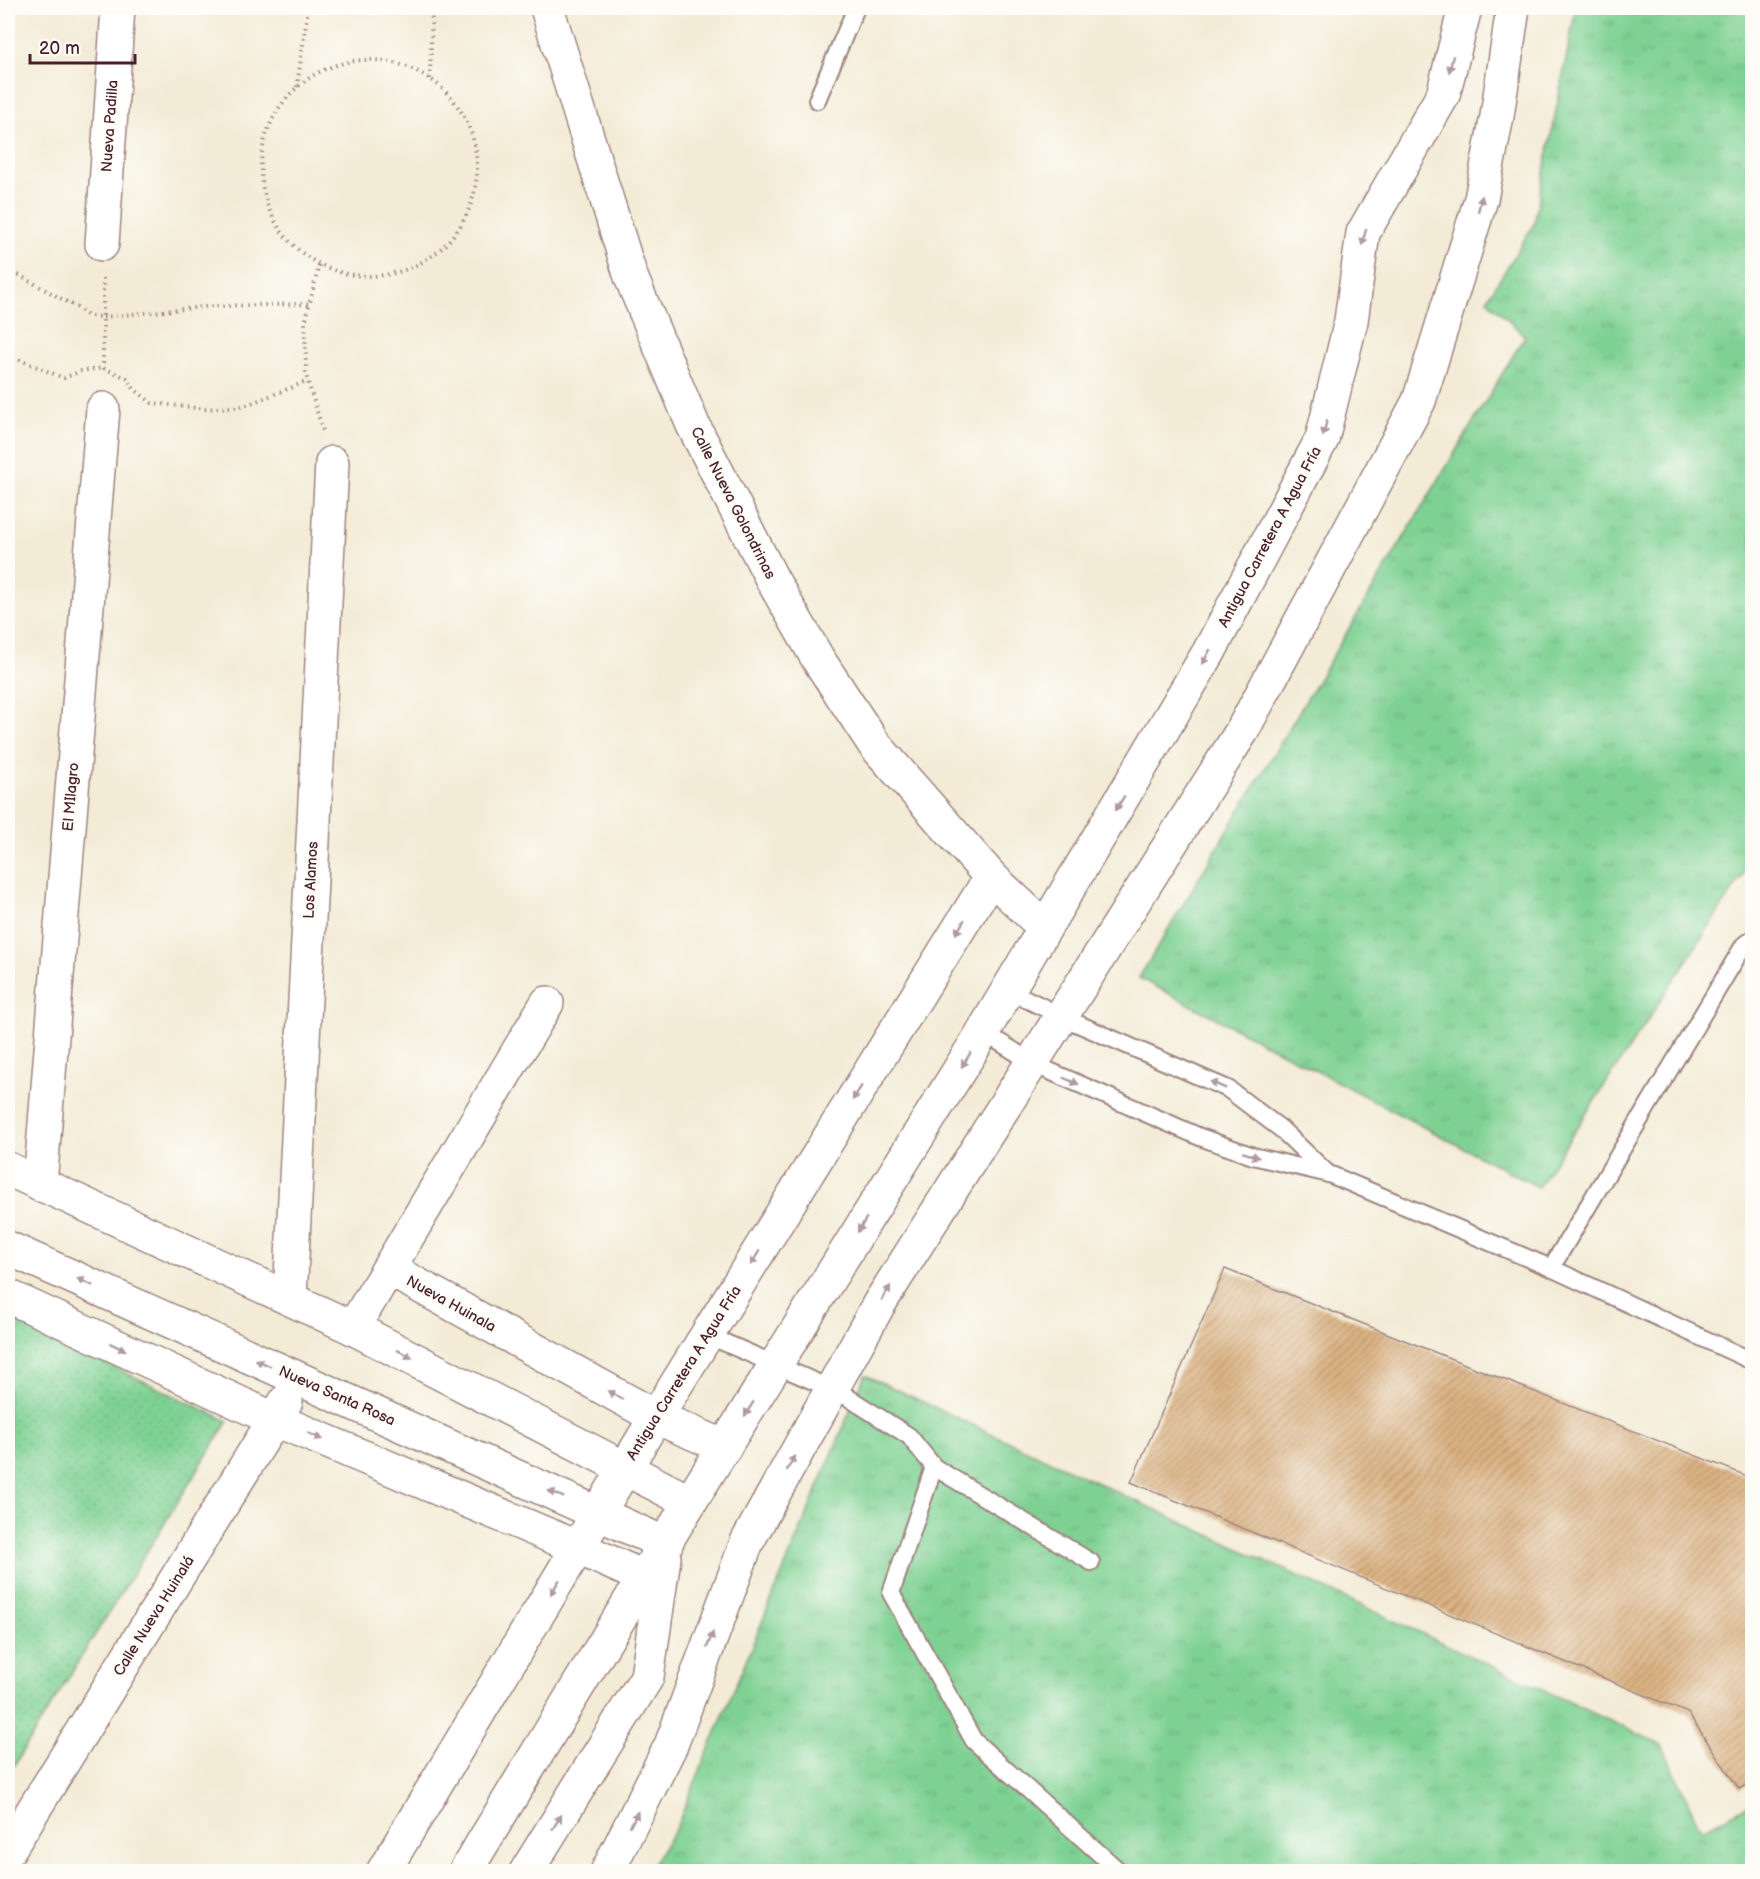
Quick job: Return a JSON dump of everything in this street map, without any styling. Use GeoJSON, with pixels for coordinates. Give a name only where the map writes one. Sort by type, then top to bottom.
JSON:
{"type":"FeatureCollection","features":[{"type":"Feature","properties":{"kind":"street","name":"Nueva Padilla"},"geometry":{"type":"LineString","coordinates":[[102,244],[118,8]]}},
{"type":"Feature","properties":{"kind":"street","name":"Calle Nueva Golondrinas"},"geometry":{"type":"LineString","coordinates":[[548,8],[632,277],[693,425],[773,581],[818,659],[868,734],[991,877],[1045,928]]}},
{"type":"Feature","properties":{"kind":"street","name":"Antigua Carretera A Agua Fría"},"geometry":{"type":"LineString","coordinates":[[465,1872],[690,1502],[983,1032],[1209,652],[1322,439],[1351,321],[1363,233],[1443,95],[1465,8]]}},
{"type":"Feature","properties":{"kind":"street"},"geometry":{"type":"LineString","coordinates":[[607,1872],[671,1745],[747,1542],[879,1304],[1242,731],[1419,401],[1481,200],[1497,116],[1513,8]]}},
{"type":"Feature","properties":{"kind":"street","name":"El MIlagro"},"geometry":{"type":"LineString","coordinates":[[40,1185],[103,409]]}},
{"type":"Feature","properties":{"kind":"street","name":"Los Alamos"},"geometry":{"type":"LineString","coordinates":[[290,1298],[332,463]]}},
{"type":"Feature","properties":{"kind":"street","name":"Antigua Carretera A Agua Fría"},"geometry":{"type":"LineString","coordinates":[[383,1872],[656,1417],[991,877]]}},
{"type":"Feature","properties":{"kind":"street","name":"Nueva Huinala"},"geometry":{"type":"LineString","coordinates":[[547,1003],[388,1269],[656,1417],[725,1448]]}},
{"type":"Feature","properties":{"kind":"street"},"geometry":{"type":"LineString","coordinates":[[8,1169],[353,1328],[690,1502]]}},
{"type":"Feature","properties":{"kind":"street","name":"Nueva Santa Rosa"},"geometry":{"type":"LineString","coordinates":[[8,1248],[666,1544]]}},
{"type":"Feature","properties":{"kind":"street"},"geometry":{"type":"LineString","coordinates":[[353,1328],[388,1269]]}},
{"type":"Feature","properties":{"kind":"street"},"geometry":{"type":"LineString","coordinates":[[8,1296],[276,1420],[645,1578]]}},
{"type":"Feature","properties":{"kind":"street","name":"Calle Nueva Huinalá"},"geometry":{"type":"LineString","coordinates":[[8,1851],[276,1420],[298,1379]]}},
{"type":"Feature","properties":{"kind":"street"},"geometry":{"type":"LineString","coordinates":[[526,1872],[647,1677],[666,1544]]}},
{"type":"Feature","properties":{"kind":"lane"},"geometry":{"type":"LineString","coordinates":[[817,100],[856,8]]}},
{"type":"Feature","properties":{"kind":"lane"},"geometry":{"type":"LineString","coordinates":[[1551,1268],[1744,945],[1752,939]]}},
{"type":"Feature","properties":{"kind":"lane"},"geometry":{"type":"LineString","coordinates":[[1008,990],[1061,1016],[1228,1089],[1281,1129],[1329,1174]]}},
{"type":"Feature","properties":{"kind":"lane"},"geometry":{"type":"LineString","coordinates":[[983,1032],[1032,1062],[1211,1141],[1253,1156],[1329,1174],[1551,1268],[1752,1361]]}},
{"type":"Feature","properties":{"kind":"lane"},"geometry":{"type":"LineString","coordinates":[[707,1335],[832,1389],[909,1436],[934,1467],[1091,1562]]}},
{"type":"Feature","properties":{"kind":"lane"},"geometry":{"type":"LineString","coordinates":[[934,1467],[891,1593],[974,1741],[1120,1872]]}},
{"type":"Feature","properties":{"kind":"path"},"geometry":{"type":"LineString","coordinates":[[297,87],[308,8]]}},
{"type":"Feature","properties":{"kind":"path"},"geometry":{"type":"LineString","coordinates":[[430,79],[432,8]]}},
{"type":"Feature","properties":{"kind":"path"},"geometry":{"type":"LineString","coordinates":[[377,60],[405,66],[430,79],[456,104],[473,136],[478,172],[471,208],[452,239],[424,262],[390,274],[354,276],[319,265],[295,247],[276,224],[264,196],[261,167],[265,137],[278,110],[297,87],[321,71],[348,63],[377,60]]}},
{"type":"Feature","properties":{"kind":"path"},"geometry":{"type":"LineString","coordinates":[[102,244],[103,409]]}},
{"type":"Feature","properties":{"kind":"path"},"geometry":{"type":"LineString","coordinates":[[319,265],[305,323],[308,381],[332,463]]}},
{"type":"Feature","properties":{"kind":"path"},"geometry":{"type":"LineString","coordinates":[[8,269],[78,308],[88,316],[104,317],[213,306],[310,304]]}},
{"type":"Feature","properties":{"kind":"path"},"geometry":{"type":"LineString","coordinates":[[8,355],[64,378],[81,371],[104,368],[127,378],[134,389],[152,403],[206,409],[244,406],[308,381]]}},
{"type":"Feature","properties":{"kind":"green space"},"geometry":{"type":"Polygon","coordinates":[[[1576,8],[1752,8],[1752,861],[1538,1187],[1139,978],[1525,336],[1487,300],[1534,224],[1576,8]]]}},
{"type":"Feature","properties":{"kind":"green space"},"geometry":{"type":"Polygon","coordinates":[[[8,1317],[228,1421],[8,1775],[8,1317]]]}},
{"type":"Feature","properties":{"kind":"green space"},"geometry":{"type":"Polygon","coordinates":[[[865,1375],[1662,1745],[1701,1830],[1752,1803],[1752,1871],[648,1872],[676,1828],[865,1375]]]}},
{"type":"Feature","properties":{"kind":"building"},"geometry":{"type":"Polygon","coordinates":[[[1225,1269],[1752,1478],[1752,1782],[1739,1789],[1688,1713],[1131,1482],[1225,1269]]]}}]}
